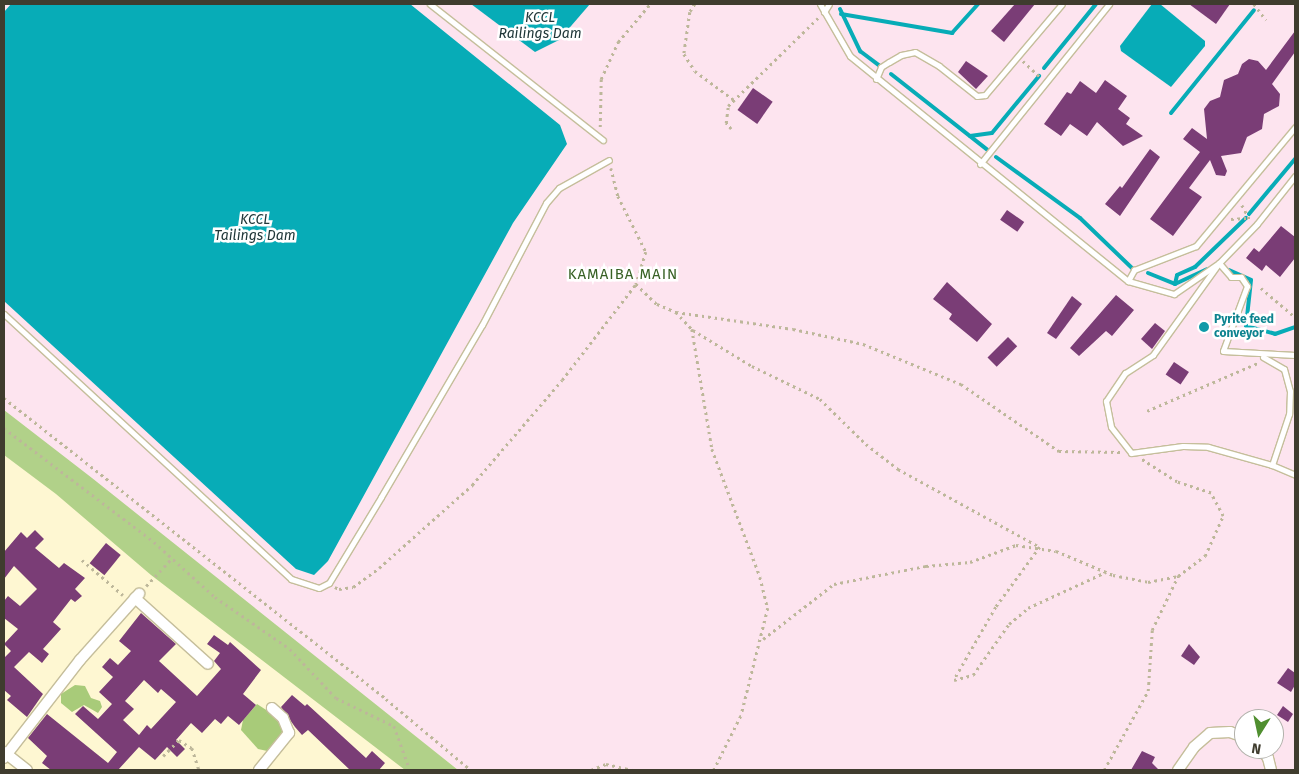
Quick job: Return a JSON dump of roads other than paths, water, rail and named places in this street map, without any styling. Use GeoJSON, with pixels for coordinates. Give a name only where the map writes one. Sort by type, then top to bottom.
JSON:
{"type":"FeatureCollection","features":[{"type":"Feature","properties":{"kind":"street"},"geometry":{"type":"LineString","coordinates":[[27,770],[5,754],[134,599],[208,664]]}},
{"type":"Feature","properties":{"kind":"street"},"geometry":{"type":"LineString","coordinates":[[259,770],[289,733],[283,718],[272,708]]}},
{"type":"Feature","properties":{"kind":"street"},"geometry":{"type":"LineString","coordinates":[[1178,770],[1194,747],[1210,733],[1230,732],[1234,734]]}},
{"type":"Feature","properties":{"kind":"lane"},"geometry":{"type":"LineString","coordinates":[[430,4],[604,140]]}},
{"type":"Feature","properties":{"kind":"lane"},"geometry":{"type":"LineString","coordinates":[[820,4],[850,56],[980,164],[1128,281],[1174,294],[1219,263]]}},
{"type":"Feature","properties":{"kind":"lane"},"geometry":{"type":"LineString","coordinates":[[824,12],[829,4]]}},
{"type":"Feature","properties":{"kind":"lane"},"geometry":{"type":"LineString","coordinates":[[876,79],[882,67],[889,62],[901,55],[915,52],[940,66],[977,96],[985,95],[1062,4]]}},
{"type":"Feature","properties":{"kind":"lane"},"geometry":{"type":"LineString","coordinates":[[980,164],[1109,4]]}},
{"type":"Feature","properties":{"kind":"lane"},"geometry":{"type":"LineString","coordinates":[[1128,281],[1134,270],[1196,246],[1295,127]]}},
{"type":"Feature","properties":{"kind":"lane"},"geometry":{"type":"LineString","coordinates":[[4,314],[290,579],[319,588],[329,583],[482,325],[546,203],[559,188],[609,160]]}},
{"type":"Feature","properties":{"kind":"lane"},"geometry":{"type":"LineString","coordinates":[[1295,176],[1257,224],[1219,263],[1153,355],[1125,373],[1106,401],[1111,427],[1130,452],[1183,446],[1208,447],[1272,465],[1295,475]]}},
{"type":"Feature","properties":{"kind":"lane"},"geometry":{"type":"LineString","coordinates":[[1219,263],[1231,277],[1242,277],[1247,286],[1223,351],[1255,355],[1295,355]]}},
{"type":"Feature","properties":{"kind":"lane"},"geometry":{"type":"LineString","coordinates":[[1255,355],[1269,359],[1284,369],[1290,391],[1289,414],[1272,465]]}},
{"type":"Feature","properties":{"kind":"water","name":"KCCL Tailings Dam"},"geometry":{"type":"Polygon","coordinates":[[[11,4],[410,4],[560,125],[567,144],[513,223],[328,561],[314,575],[296,569],[4,301],[4,12],[11,4]]]}},
{"type":"Feature","properties":{"kind":"water","name":"KCCL Railings Dam"},"geometry":{"type":"Polygon","coordinates":[[[471,4],[590,4],[559,40],[535,52],[471,4]]]}},
{"type":"Feature","properties":{"kind":"water"},"geometry":{"type":"Polygon","coordinates":[[[1152,4],[1160,4],[1205,41],[1205,46],[1171,87],[1121,51],[1120,46],[1152,4]]]}},
{"type":"Feature","properties":{"kind":"waterway"},"geometry":{"type":"LineString","coordinates":[[841,14],[952,33],[978,4]]}},
{"type":"Feature","properties":{"kind":"waterway"},"geometry":{"type":"LineString","coordinates":[[1044,68],[1096,4]]}},
{"type":"Feature","properties":{"kind":"waterway"},"geometry":{"type":"LineString","coordinates":[[840,9],[860,51],[881,67]]}},
{"type":"Feature","properties":{"kind":"waterway"},"geometry":{"type":"LineString","coordinates":[[1171,113],[1254,10]]}},
{"type":"Feature","properties":{"kind":"waterway"},"geometry":{"type":"LineString","coordinates":[[891,74],[990,152]]}},
{"type":"Feature","properties":{"kind":"waterway"},"geometry":{"type":"LineString","coordinates":[[970,136],[992,133],[1039,76]]}},
{"type":"Feature","properties":{"kind":"waterway"},"geometry":{"type":"LineString","coordinates":[[996,157],[1080,218],[1134,270]]}},
{"type":"Feature","properties":{"kind":"waterway"},"geometry":{"type":"LineString","coordinates":[[1249,214],[1295,159]]}},
{"type":"Feature","properties":{"kind":"waterway"},"geometry":{"type":"LineString","coordinates":[[1175,284],[1177,275],[1195,267],[1246,218]]}},
{"type":"Feature","properties":{"kind":"waterway"},"geometry":{"type":"LineString","coordinates":[[1148,273],[1175,284],[1207,269]]}},
{"type":"Feature","properties":{"kind":"waterway"},"geometry":{"type":"LineString","coordinates":[[1229,270],[1251,280],[1246,326],[1275,334],[1295,327]]}},
{"type":"Feature","properties":{"kind":"place","name":"Pyrite feed conveyor"},"geometry":{"type":"Point","coordinates":[1204,327]}},
{"type":"Feature","properties":{"kind":"district","name":"KAMAIBA MAIN"},"geometry":{"type":"Point","coordinates":[623,275]}}]}
